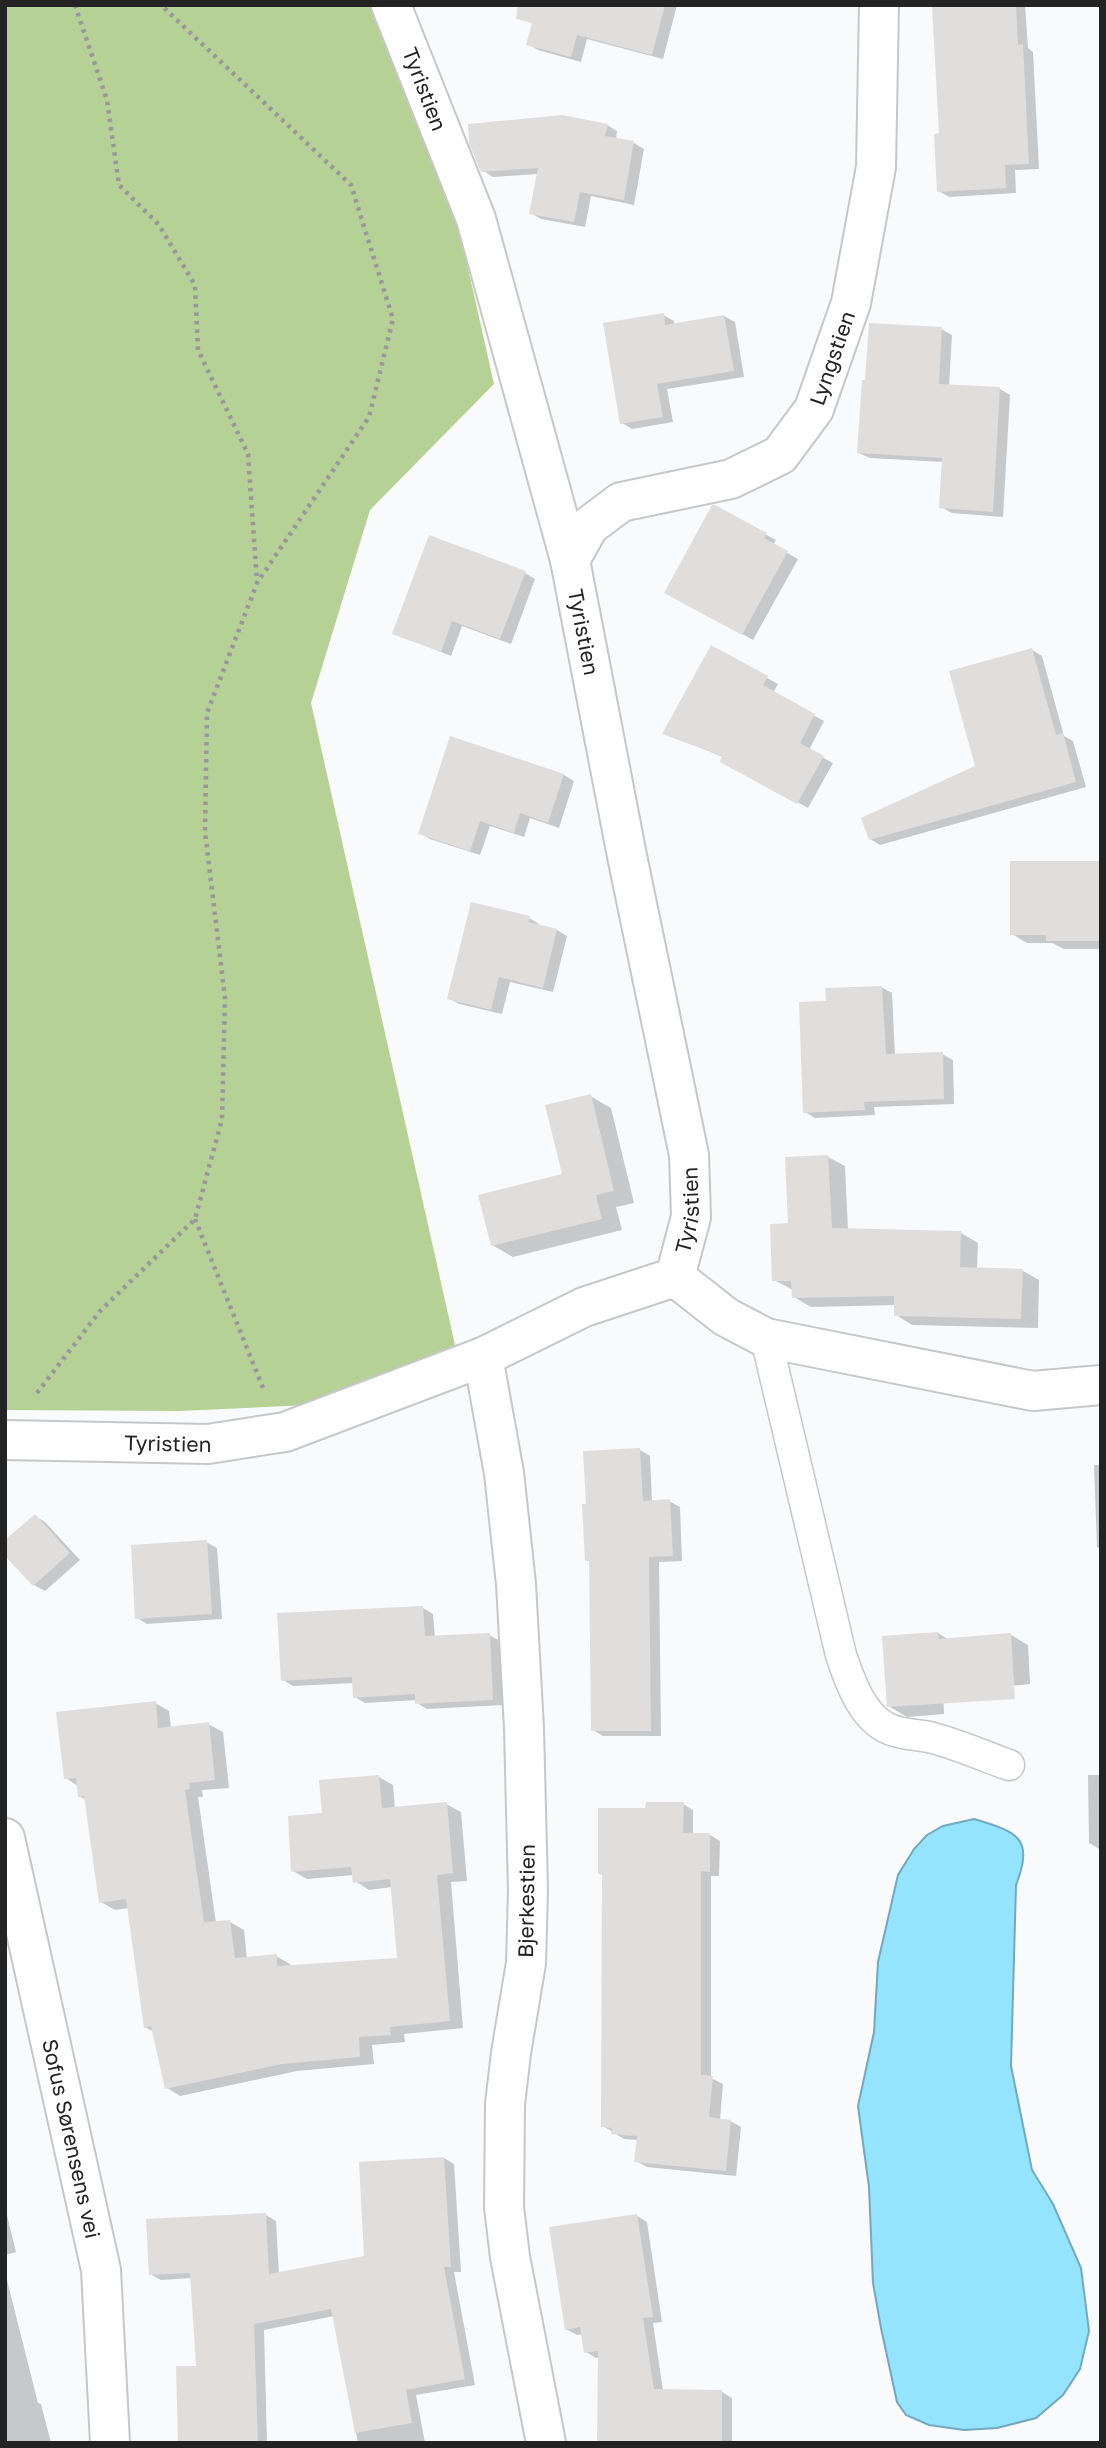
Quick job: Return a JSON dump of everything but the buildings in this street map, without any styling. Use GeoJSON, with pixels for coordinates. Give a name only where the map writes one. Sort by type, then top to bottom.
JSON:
{"type":"FeatureCollection","features":[{"type":"Feature","properties":{"kind":"street","name":"Tyristien"},"geometry":{"type":"LineString","coordinates":[[391,5],[476,219],[570,560],[627,856],[689,1155],[691,1217],[675,1277]]}},
{"type":"Feature","properties":{"kind":"street","name":"Lyngstien"},"geometry":{"type":"LineString","coordinates":[[570,560],[589,526],[621,502],[731,479],[780,455],[814,409],[850,303],[876,167],[878,5]]}},
{"type":"Feature","properties":{"kind":"street","name":"Tyristien"},"geometry":{"type":"LineString","coordinates":[[675,1277],[726,1317],[766,1338],[1033,1391],[1101,1385]]}},
{"type":"Feature","properties":{"kind":"street","name":"Tyristien"},"geometry":{"type":"LineString","coordinates":[[5,1440],[208,1444],[285,1432],[483,1357],[584,1307],[675,1277]]}},
{"type":"Feature","properties":{"kind":"street","name":"Bjerkestien"},"geometry":{"type":"LineString","coordinates":[[483,1357],[504,1473],[516,1584],[524,1728],[526,1963],[510,2053],[505,2104],[503,2207],[546,2443]]}},
{"type":"Feature","properties":{"kind":"street","name":"Sofus Sørensens vei"},"geometry":{"type":"LineString","coordinates":[[5,1838],[101,2270],[110,2443]]}},
{"type":"Feature","properties":{"kind":"lane"},"geometry":{"type":"LineString","coordinates":[[766,1338],[841,1655],[863,1705],[872,1717],[892,1731],[932,1738],[1009,1765]]}},
{"type":"Feature","properties":{"kind":"path"},"geometry":{"type":"LineString","coordinates":[[75,5],[107,100],[120,185],[159,225],[195,285],[198,350],[248,454],[257,583]]}},
{"type":"Feature","properties":{"kind":"path"},"geometry":{"type":"LineString","coordinates":[[37,1394],[100,1311],[195,1219],[222,1119],[225,998],[205,831],[207,713],[257,583],[369,417],[393,318],[351,185],[161,5]]}},
{"type":"Feature","properties":{"kind":"path"},"geometry":{"type":"LineString","coordinates":[[195,1219],[272,1412],[285,1432]]}},
{"type":"Feature","properties":{"kind":"green space"},"geometry":{"type":"Polygon","coordinates":[[[5,5],[379,5],[396,38],[459,228],[494,384],[370,510],[311,703],[455,1345],[308,1405],[180,1411],[5,1410],[5,5]]]}},
{"type":"Feature","properties":{"kind":"water"},"geometry":{"type":"Polygon","coordinates":[[[974,1819],[1011,1833],[1022,1847],[1023,1857],[1016,1885],[1011,2066],[1032,2170],[1053,2204],[1081,2268],[1089,2331],[1080,2369],[1063,2395],[1036,2418],[997,2428],[964,2430],[929,2425],[906,2415],[897,2402],[873,2283],[869,2187],[858,2106],[874,2032],[878,1962],[898,1875],[914,1849],[927,1835],[943,1826],[974,1819]]]}}]}
